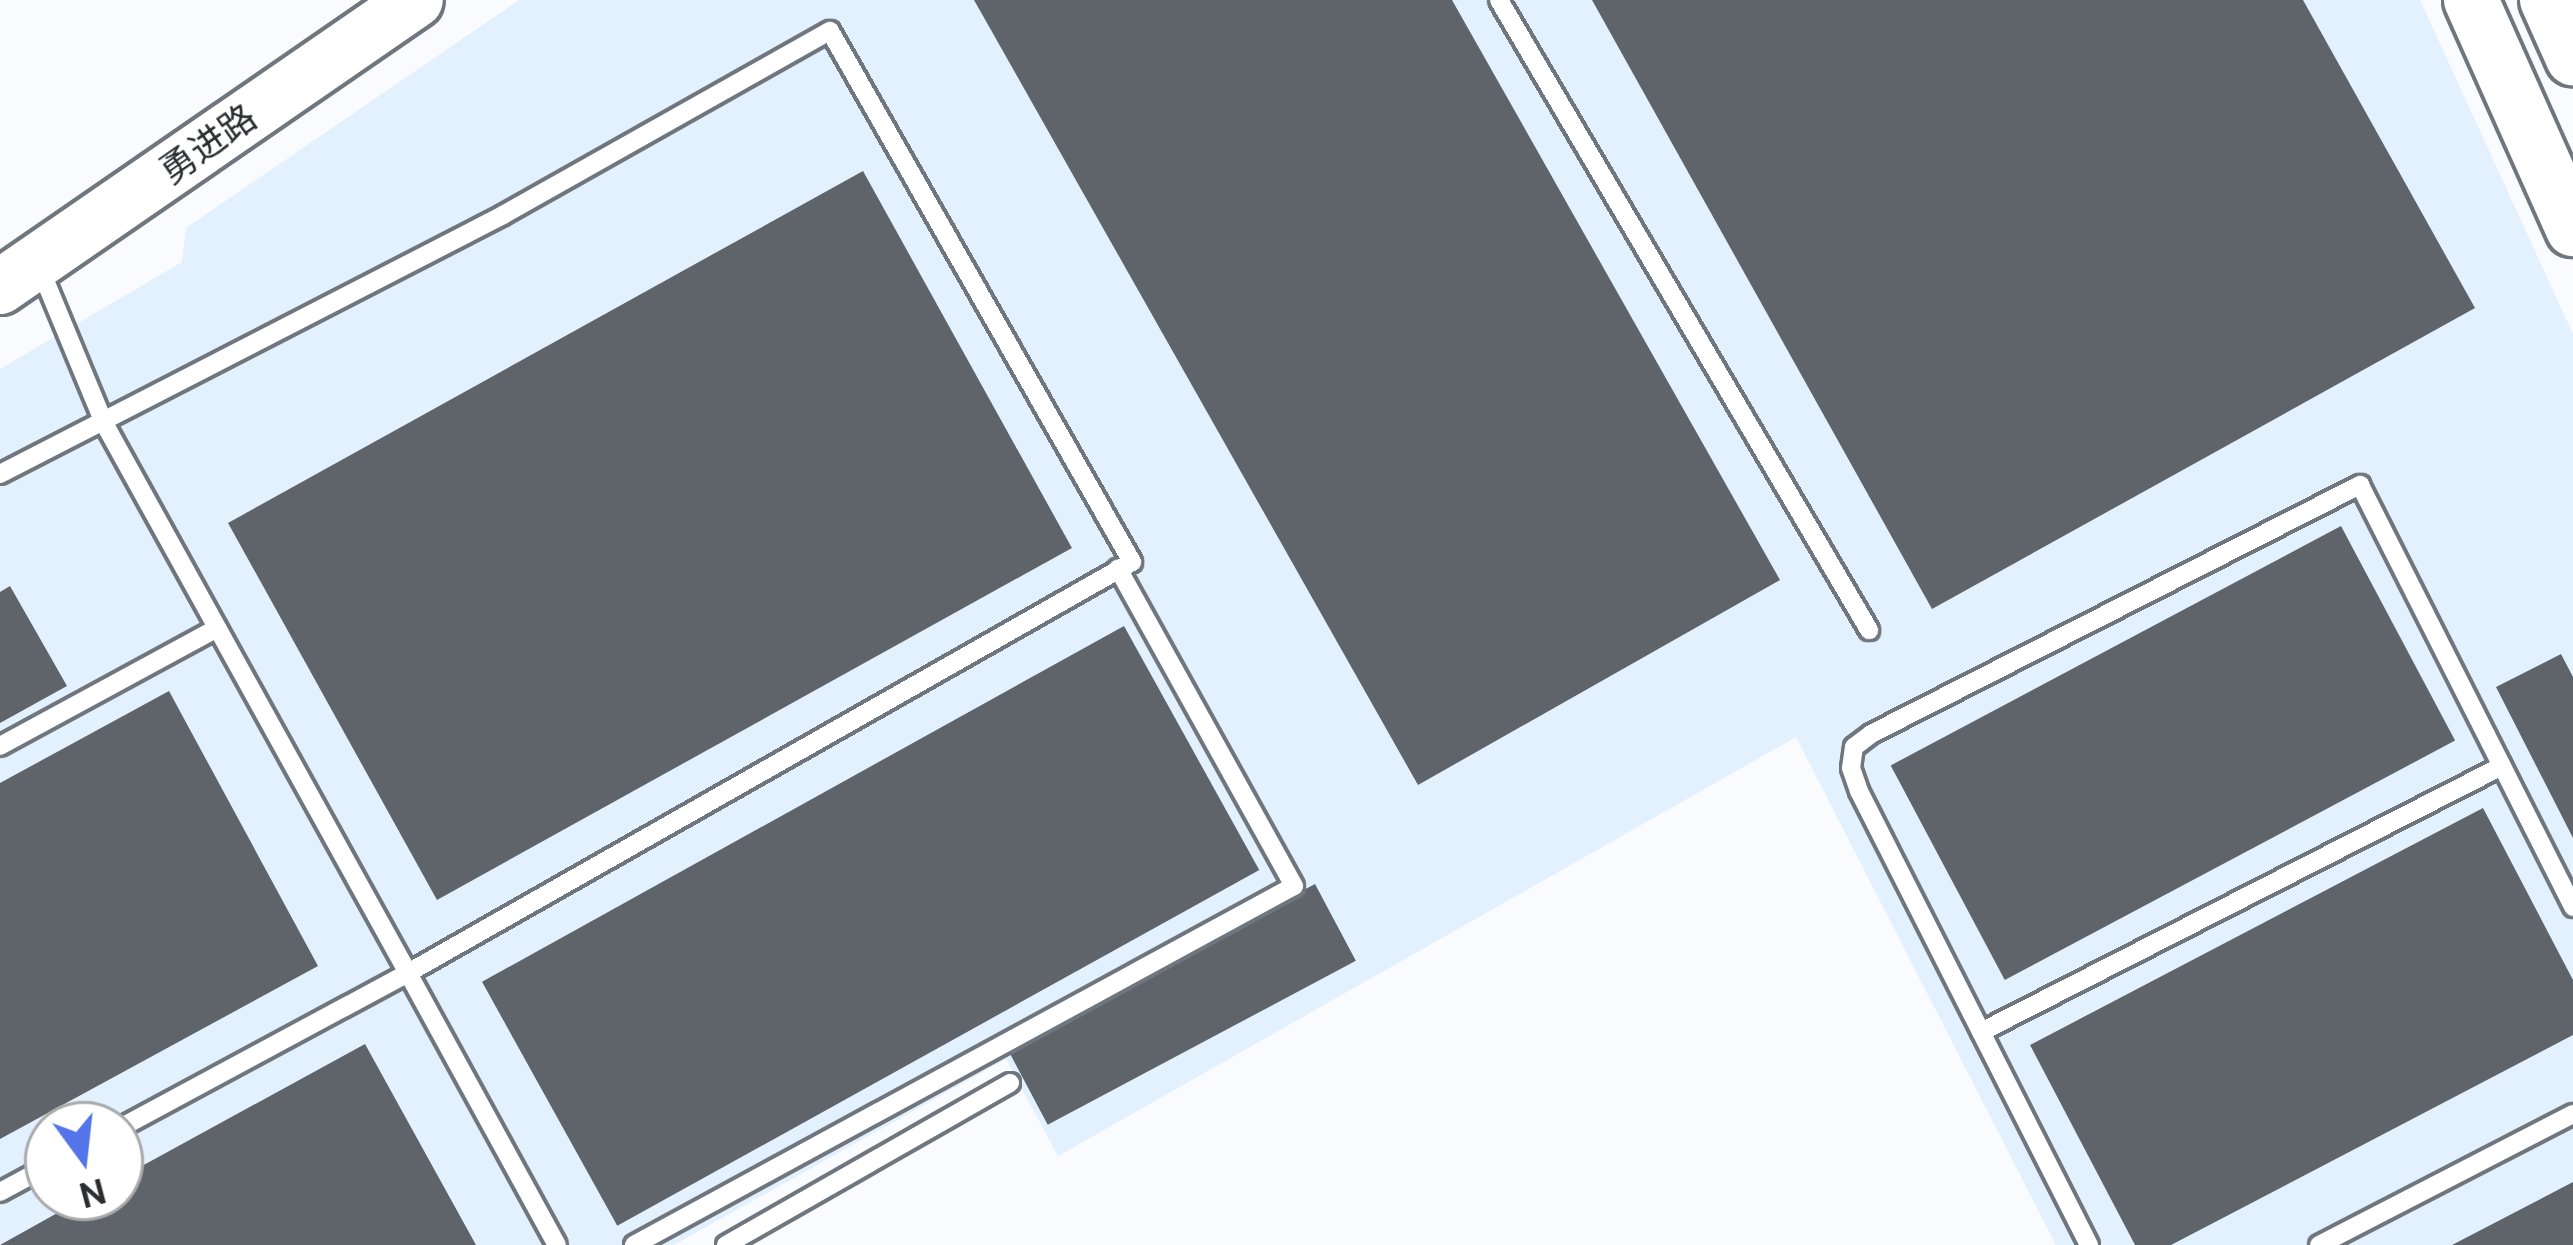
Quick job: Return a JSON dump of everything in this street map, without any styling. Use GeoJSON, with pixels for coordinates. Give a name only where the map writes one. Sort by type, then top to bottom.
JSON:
{"type":"FeatureCollection","features":[{"type":"Feature","properties":{"kind":"street","name":"勇进路"},"geometry":{"type":"LineString","coordinates":[[19,274],[416,0]]}},
{"type":"Feature","properties":{"kind":"street"},"geometry":{"type":"LineString","coordinates":[[2471,0],[2573,229]]}},
{"type":"Feature","properties":{"kind":"street"},"geometry":{"type":"LineString","coordinates":[[2547,0],[2573,58]]}},
{"type":"Feature","properties":{"kind":"lane"},"geometry":{"type":"LineString","coordinates":[[1499,0],[1869,630]]}},
{"type":"Feature","properties":{"kind":"lane"},"geometry":{"type":"LineString","coordinates":[[0,474],[503,215],[830,32],[1132,562],[408,974],[144,1115]]}},
{"type":"Feature","properties":{"kind":"lane"},"geometry":{"type":"LineString","coordinates":[[19,274],[557,1245]]}},
{"type":"Feature","properties":{"kind":"lane"},"geometry":{"type":"LineString","coordinates":[[2089,1245],[1859,791],[1851,768],[1854,747],[1871,734],[2360,484],[2573,907]]}},
{"type":"Feature","properties":{"kind":"lane"},"geometry":{"type":"LineString","coordinates":[[634,1245],[1294,886],[1118,569]]}},
{"type":"Feature","properties":{"kind":"lane"},"geometry":{"type":"LineString","coordinates":[[0,746],[217,628]]}},
{"type":"Feature","properties":{"kind":"lane"},"geometry":{"type":"LineString","coordinates":[[1981,1032],[2502,766]]}},
{"type":"Feature","properties":{"kind":"lane"},"geometry":{"type":"LineString","coordinates":[[726,1245],[1010,1083]]}},
{"type":"Feature","properties":{"kind":"lane"},"geometry":{"type":"LineString","coordinates":[[2319,1245],[2573,1114]]}},
{"type":"Feature","properties":{"kind":"shaded area"},"geometry":{"type":"Polygon","coordinates":[[[519,0],[2420,0],[2573,334],[2573,1245],[2056,1245],[1796,737],[1058,1156],[1006,1059],[674,1245],[0,1245],[0,369],[182,262],[186,228],[519,0]]]}},
{"type":"Feature","properties":{"kind":"building"},"geometry":{"type":"Polygon","coordinates":[[[974,0],[1452,0],[1780,580],[1418,785],[974,0]]]}},
{"type":"Feature","properties":{"kind":"building"},"geometry":{"type":"Polygon","coordinates":[[[1592,0],[2303,0],[2475,308],[1932,609],[1592,0]]]}},
{"type":"Feature","properties":{"kind":"building"},"geometry":{"type":"Polygon","coordinates":[[[863,171],[1072,548],[437,900],[228,523],[863,171]]]}},
{"type":"Feature","properties":{"kind":"building"},"geometry":{"type":"Polygon","coordinates":[[[2341,526],[2455,741],[2005,980],[1891,765],[2341,526]]]}},
{"type":"Feature","properties":{"kind":"building"},"geometry":{"type":"Polygon","coordinates":[[[10,586],[67,686],[0,723],[0,592],[10,586]]]}},
{"type":"Feature","properties":{"kind":"building"},"geometry":{"type":"Polygon","coordinates":[[[1124,626],[1259,870],[617,1226],[482,982],[1124,626]]]}},
{"type":"Feature","properties":{"kind":"building"},"geometry":{"type":"Polygon","coordinates":[[[2561,654],[2573,677],[2573,838],[2496,687],[2561,654]]]}},
{"type":"Feature","properties":{"kind":"building"},"geometry":{"type":"Polygon","coordinates":[[[169,691],[318,966],[70,1101],[24,1101],[24,1126],[0,1139],[0,783],[169,691]]]}},
{"type":"Feature","properties":{"kind":"building"},"geometry":{"type":"Polygon","coordinates":[[[2483,808],[2573,980],[2573,1035],[2171,1245],[2135,1245],[2030,1045],[2483,808]]]}},
{"type":"Feature","properties":{"kind":"building"},"geometry":{"type":"Polygon","coordinates":[[[1315,884],[1356,961],[1048,1125],[1007,1048],[1315,884]]]}},
{"type":"Feature","properties":{"kind":"building"},"geometry":{"type":"Polygon","coordinates":[[[365,1044],[476,1245],[0,1245],[43,1221],[144,1221],[144,1165],[365,1044]]]}},
{"type":"Feature","properties":{"kind":"building"},"geometry":{"type":"Polygon","coordinates":[[[2573,1182],[2573,1245],[2452,1245],[2573,1182]]]}}]}
